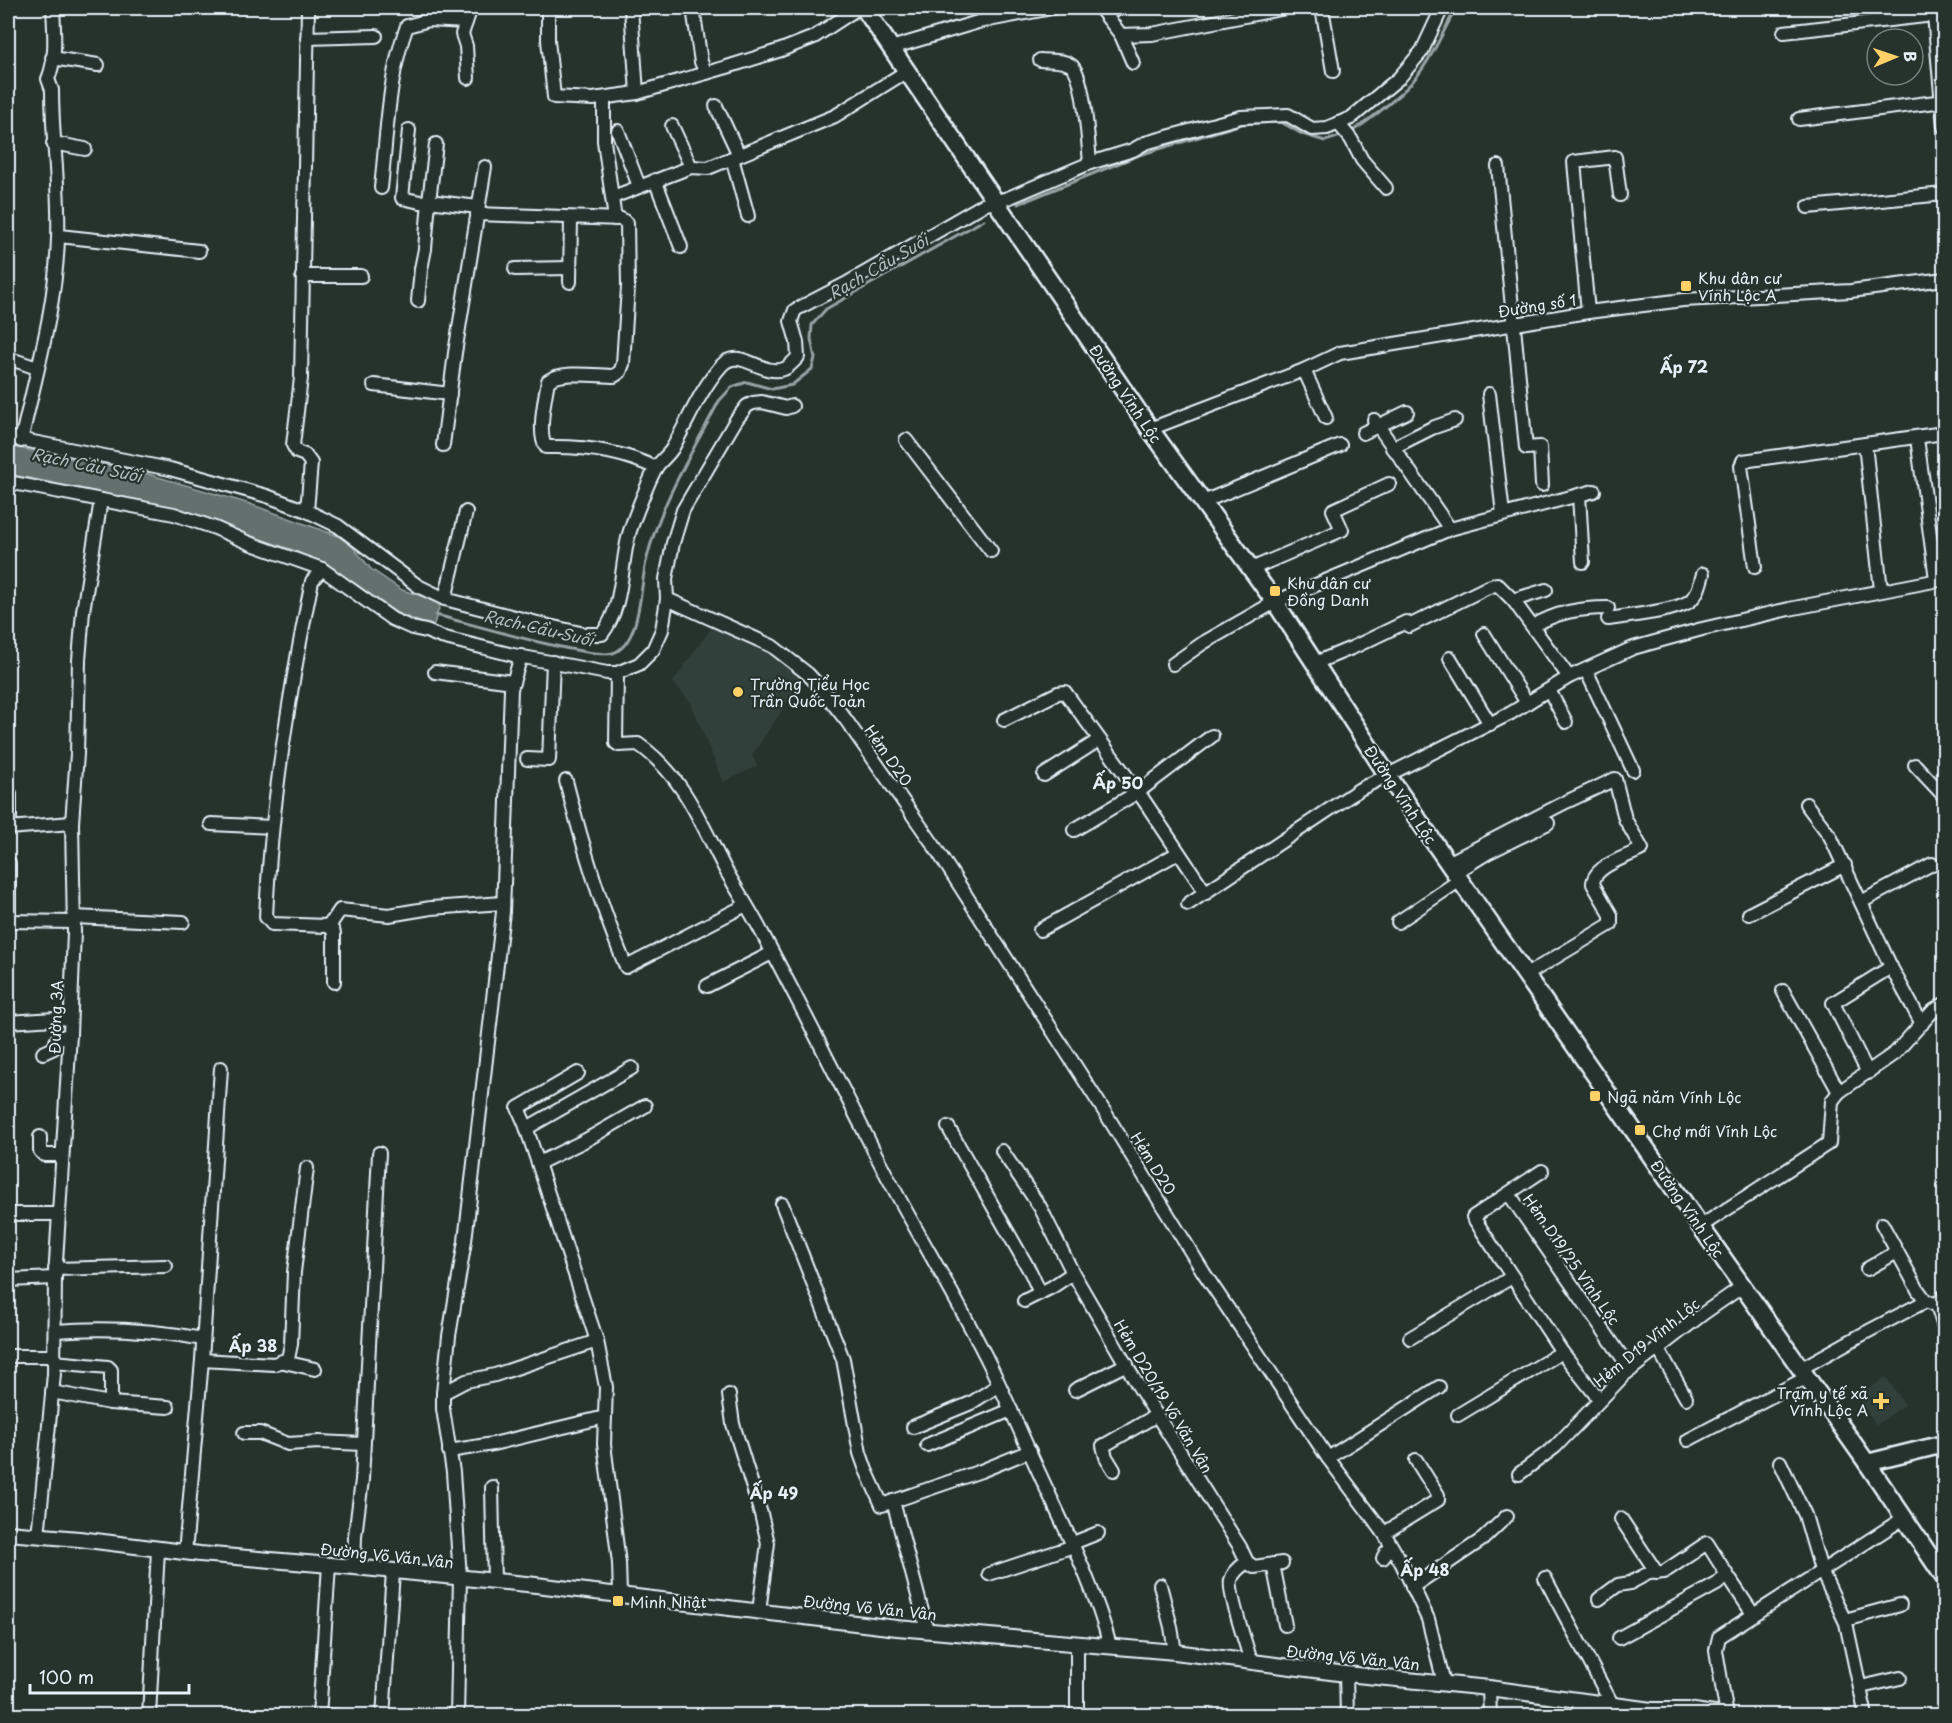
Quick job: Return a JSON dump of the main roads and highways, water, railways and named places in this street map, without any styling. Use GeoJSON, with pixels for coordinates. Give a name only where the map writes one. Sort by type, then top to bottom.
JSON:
{"type":"FeatureCollection","features":[{"type":"Feature","properties":{"kind":"main road","name":"Đường Vĩnh Lộc"},"geometry":{"type":"LineString","coordinates":[[864,8],[1150,429],[1275,602],[1388,776],[1454,872],[1867,1463],[1944,1577]]}},
{"type":"Feature","properties":{"kind":"main road"},"geometry":{"type":"LineString","coordinates":[[1867,1463],[1944,1444]]}},
{"type":"Feature","properties":{"kind":"water"},"geometry":{"type":"Polygon","coordinates":[[[8,446],[141,472],[250,504],[338,536],[352,546],[371,569],[402,590],[441,602],[433,627],[397,613],[338,572],[293,550],[154,503],[8,474],[8,446]]]}},
{"type":"Feature","properties":{"kind":"waterway","name":"Rạch Cầu Suối"},"geometry":{"type":"LineString","coordinates":[[1350,132],[1383,109],[1413,81],[1431,55],[1456,8]]}},
{"type":"Feature","properties":{"kind":"waterway","name":"Rạch Cầu Suối"},"geometry":{"type":"LineString","coordinates":[[1018,204],[1139,155],[1242,124],[1281,122],[1302,134],[1325,141],[1344,135]]}},
{"type":"Feature","properties":{"kind":"waterway","name":"Rạch Cầu Suối"},"geometry":{"type":"LineString","coordinates":[[436,615],[580,651],[613,653],[622,647],[629,638],[638,613],[646,562],[659,520],[677,480],[719,401],[732,387],[747,382],[772,389],[792,385],[812,369],[815,358],[811,339],[812,325],[826,309],[984,220]]}},
{"type":"Feature","properties":{"kind":"place","name":"Khu dân cư Vĩnh Lộc A"},"geometry":{"type":"Point","coordinates":[1686,286]}},
{"type":"Feature","properties":{"kind":"place","name":"Khu dân cư Đồng Danh"},"geometry":{"type":"Point","coordinates":[1275,591]}},
{"type":"Feature","properties":{"kind":"place","name":"Trường Tiểu Học Trần Quốc Toản"},"geometry":{"type":"Point","coordinates":[738,692]}},
{"type":"Feature","properties":{"kind":"place","name":"Ngã năm Vĩnh Lộc"},"geometry":{"type":"Point","coordinates":[1595,1096]}},
{"type":"Feature","properties":{"kind":"place","name":"Chợ mới Vĩnh Lộc"},"geometry":{"type":"Point","coordinates":[1640,1130]}},
{"type":"Feature","properties":{"kind":"place","name":"Trạm y tế xã Vĩnh Lộc A"},"geometry":{"type":"Point","coordinates":[1881,1401]}},
{"type":"Feature","properties":{"kind":"place","name":"Minh Nhật"},"geometry":{"type":"Point","coordinates":[618,1601]}},
{"type":"Feature","properties":{"kind":"district","name":"Ấp 72"},"geometry":{"type":"Point","coordinates":[1684,366]}},
{"type":"Feature","properties":{"kind":"district","name":"Ấp 50"},"geometry":{"type":"Point","coordinates":[1118,782]}},
{"type":"Feature","properties":{"kind":"district","name":"Ấp 38"},"geometry":{"type":"Point","coordinates":[253,1345]}},
{"type":"Feature","properties":{"kind":"district","name":"Ấp 49"},"geometry":{"type":"Point","coordinates":[774,1492]}},
{"type":"Feature","properties":{"kind":"district","name":"Ấp 48"},"geometry":{"type":"Point","coordinates":[1425,1569]}}]}
